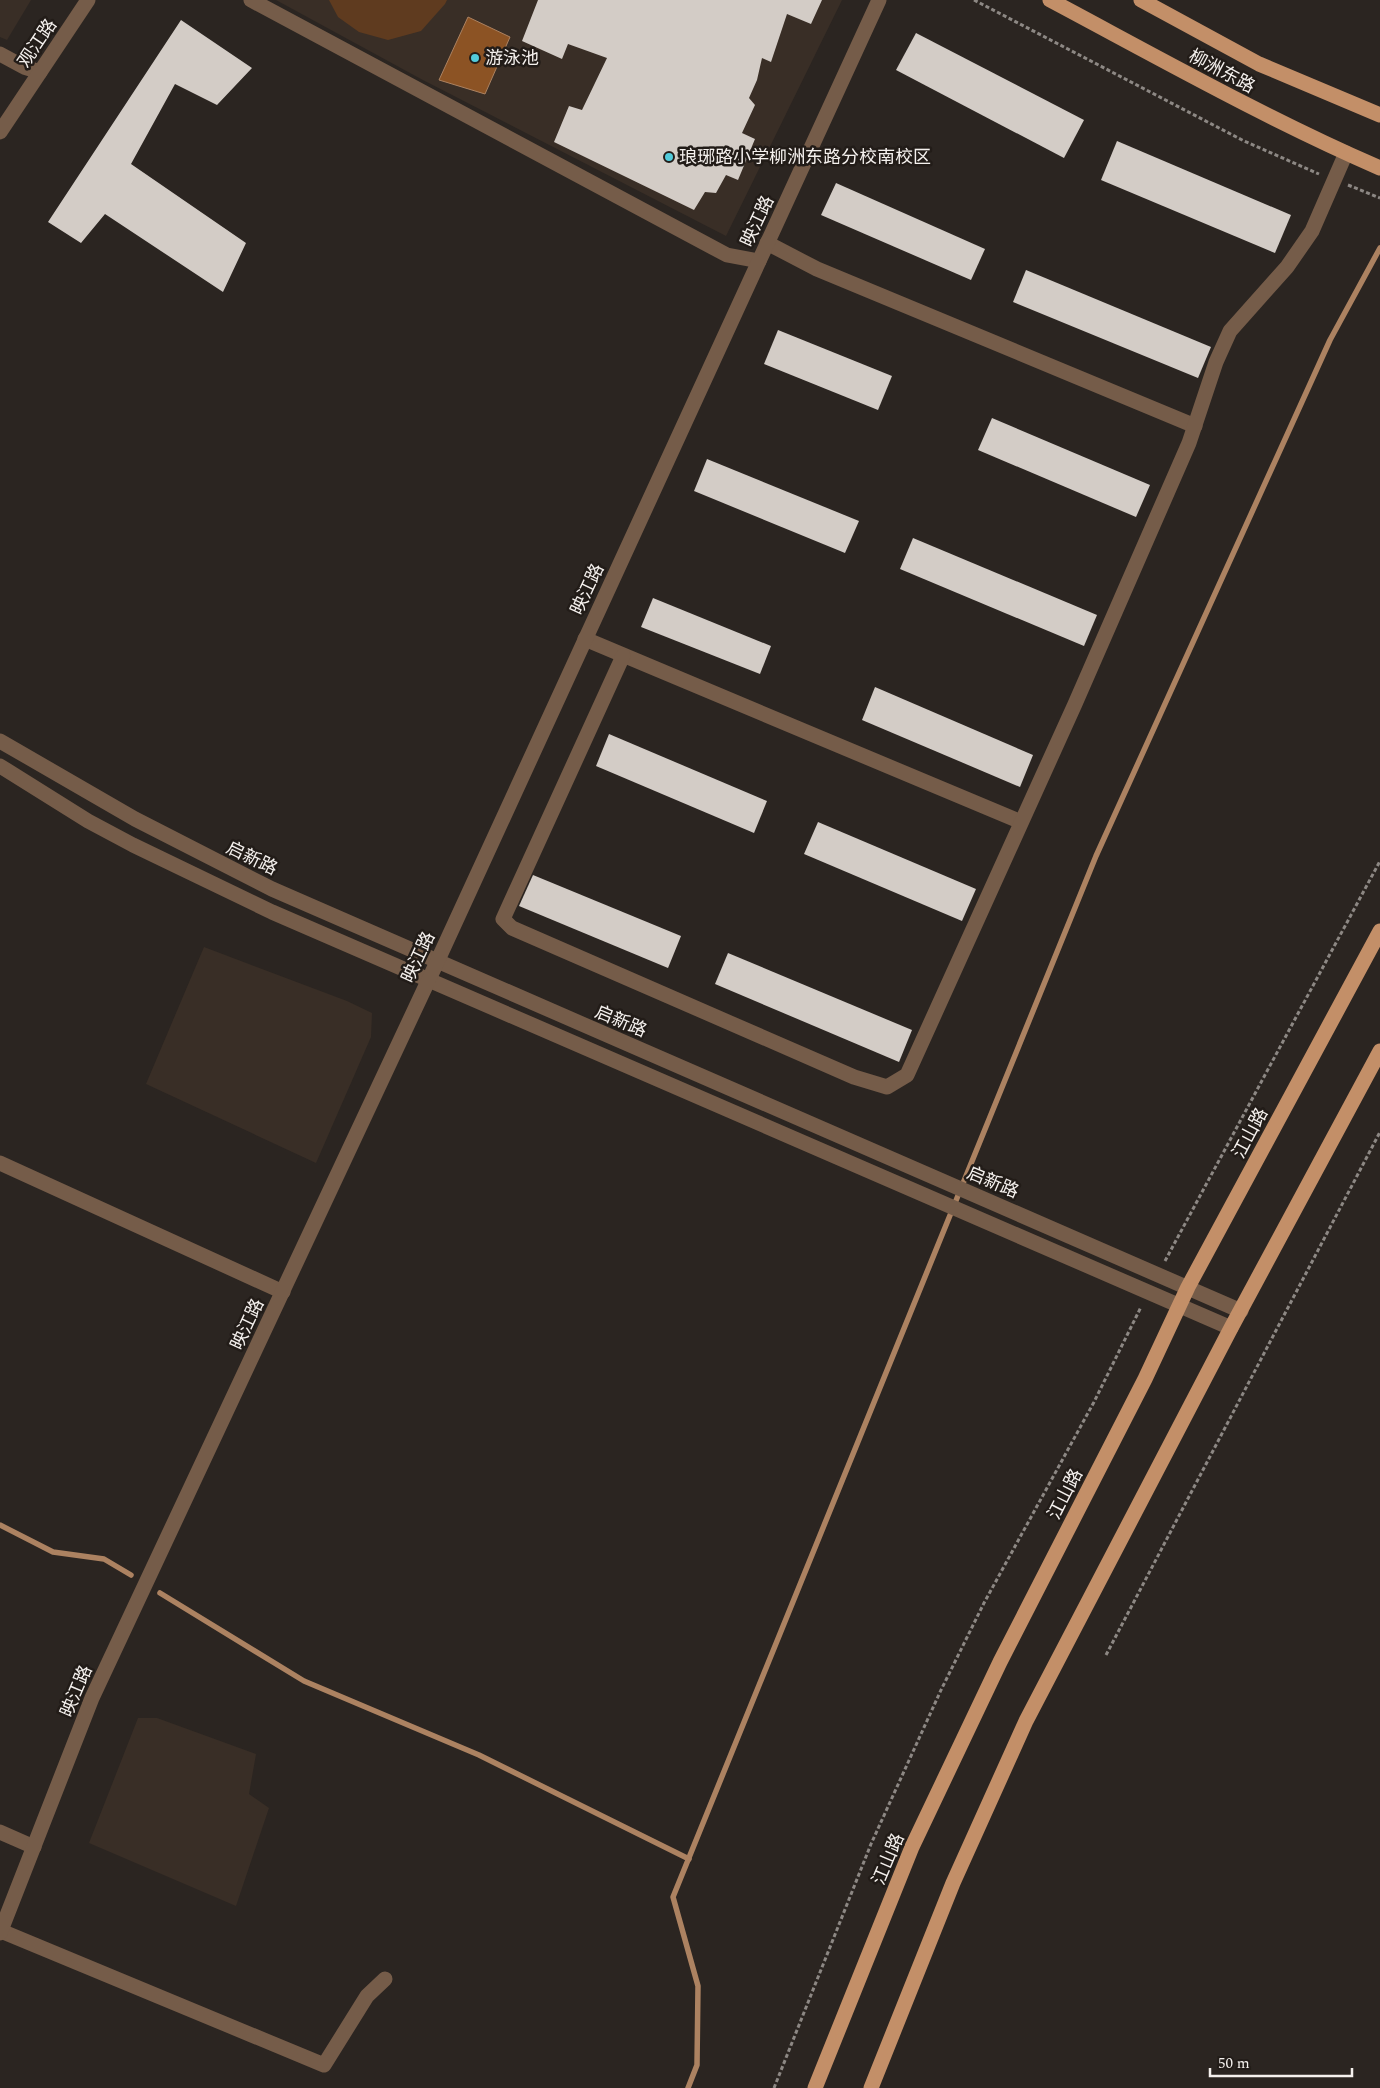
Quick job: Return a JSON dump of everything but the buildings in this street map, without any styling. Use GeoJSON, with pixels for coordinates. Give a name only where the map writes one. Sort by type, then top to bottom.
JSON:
{"type":"FeatureCollection","features":[{"type":"Feature","properties":{"kind":"main road","name":"柳洲东路"},"geometry":{"type":"LineString","coordinates":[[1050,0],[1260,112],[1380,168]]}},
{"type":"Feature","properties":{"kind":"main road","name":"柳洲东路"},"geometry":{"type":"LineString","coordinates":[[1141,0],[1259,64],[1380,115]]}},
{"type":"Feature","properties":{"kind":"main road","name":"江山路"},"geometry":{"type":"LineString","coordinates":[[815,2088],[912,1847],[1000,1662],[1145,1379],[1188,1287],[1380,931]]}},
{"type":"Feature","properties":{"kind":"main road"},"geometry":{"type":"LineString","coordinates":[[871,2088],[953,1884],[1026,1722],[1231,1328],[1380,1050]]}},
{"type":"Feature","properties":{"kind":"street","name":"观江路"},"geometry":{"type":"LineString","coordinates":[[0,132],[88,0]]}},
{"type":"Feature","properties":{"kind":"street"},"geometry":{"type":"LineString","coordinates":[[251,0],[727,256],[759,261]]}},
{"type":"Feature","properties":{"kind":"street","name":"映江路"},"geometry":{"type":"LineString","coordinates":[[0,1932],[92,1698],[437,962],[880,0]]}},
{"type":"Feature","properties":{"kind":"street"},"geometry":{"type":"LineString","coordinates":[[0,54],[24,67],[40,72]]}},
{"type":"Feature","properties":{"kind":"street"},"geometry":{"type":"LineString","coordinates":[[623,656],[503,919],[512,928],[854,1077],[887,1087],[907,1075],[1087,677],[1195,426],[1216,362],[1230,331],[1287,267],[1312,231],[1346,153]]}},
{"type":"Feature","properties":{"kind":"street"},"geometry":{"type":"LineString","coordinates":[[767,243],[817,269],[1195,426]]}},
{"type":"Feature","properties":{"kind":"street"},"geometry":{"type":"LineString","coordinates":[[585,639],[1021,822]]}},
{"type":"Feature","properties":{"kind":"street","name":"启新路"},"geometry":{"type":"LineString","coordinates":[[0,741],[49,771],[195,851],[272,889],[1241,1311]]}},
{"type":"Feature","properties":{"kind":"street"},"geometry":{"type":"LineString","coordinates":[[0,766],[88,821],[133,845],[272,912],[1231,1328]]}},
{"type":"Feature","properties":{"kind":"street"},"geometry":{"type":"LineString","coordinates":[[0,1163],[283,1292]]}},
{"type":"Feature","properties":{"kind":"street"},"geometry":{"type":"LineString","coordinates":[[0,1832],[34,1847]]}},
{"type":"Feature","properties":{"kind":"street"},"geometry":{"type":"LineString","coordinates":[[0,1932],[324,2065],[366,1996],[385,1979]]}},
{"type":"Feature","properties":{"kind":"path"},"geometry":{"type":"LineString","coordinates":[[974,0],[1244,141],[1333,180],[1380,198]]}},
{"type":"Feature","properties":{"kind":"path"},"geometry":{"type":"LineString","coordinates":[[1158,1274],[1380,861]]}},
{"type":"Feature","properties":{"kind":"path"},"geometry":{"type":"LineString","coordinates":[[1106,1655],[1380,1132]]}},
{"type":"Feature","properties":{"kind":"path"},"geometry":{"type":"LineString","coordinates":[[774,2088],[871,1844],[942,1690],[984,1603],[1094,1402],[1148,1292]]}},
{"type":"Feature","properties":{"kind":"shaded area"},"geometry":{"type":"Polygon","coordinates":[[[0,0],[31,0],[7,40],[0,37],[0,0]]]}},
{"type":"Feature","properties":{"kind":"shaded area","name":"琅琊路小学柳洲东路分校南校区"},"geometry":{"type":"Polygon","coordinates":[[[276,0],[842,0],[726,236],[421,79],[276,0]]]}},
{"type":"Feature","properties":{"kind":"shaded area"},"geometry":{"type":"Polygon","coordinates":[[[329,0],[447,0],[421,31],[388,40],[359,32],[338,17],[329,0]]]}},
{"type":"Feature","properties":{"kind":"shaded area","name":"游泳池"},"geometry":{"type":"Polygon","coordinates":[[[468,17],[510,37],[485,94],[439,80],[468,17]]]}},
{"type":"Feature","properties":{"kind":"shaded area"},"geometry":{"type":"Polygon","coordinates":[[[204,947],[347,1001],[372,1013],[371,1037],[316,1163],[146,1084],[204,947]]]}},
{"type":"Feature","properties":{"kind":"shaded area"},"geometry":{"type":"Polygon","coordinates":[[[138,1718],[157,1718],[256,1754],[249,1794],[269,1808],[236,1906],[89,1843],[138,1718]]]}},
{"type":"Feature","properties":{"kind":"waterway"},"geometry":{"type":"LineString","coordinates":[[688,2088],[697,2065],[698,1986],[673,1897],[1096,856],[1330,340],[1380,248]]}},
{"type":"Feature","properties":{"kind":"waterway"},"geometry":{"type":"LineString","coordinates":[[0,1525],[53,1552],[104,1559],[131,1575]]}},
{"type":"Feature","properties":{"kind":"waterway"},"geometry":{"type":"LineString","coordinates":[[160,1593],[304,1681],[479,1755],[689,1859]]}},
{"type":"Feature","properties":{"kind":"place","name":"游泳池"},"geometry":{"type":"Point","coordinates":[475,58]}},
{"type":"Feature","properties":{"kind":"place","name":"琅琊路小学柳洲东路分校南校区"},"geometry":{"type":"Point","coordinates":[669,157]}}]}
